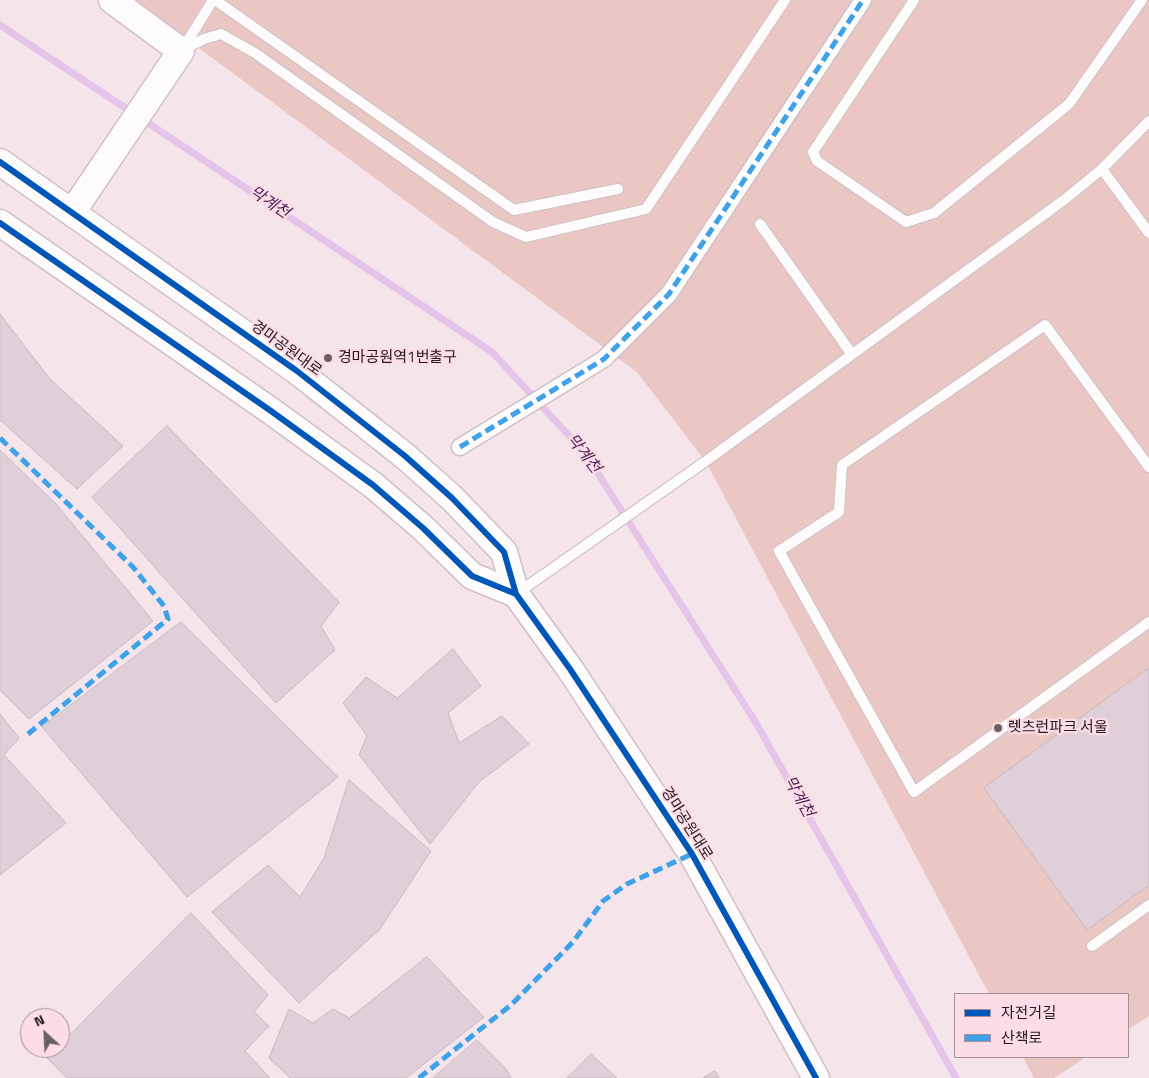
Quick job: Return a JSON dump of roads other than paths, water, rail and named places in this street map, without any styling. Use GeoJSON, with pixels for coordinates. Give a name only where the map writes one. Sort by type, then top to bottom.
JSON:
{"type":"FeatureCollection","features":[{"type":"Feature","properties":{"kind":"street"},"geometry":{"type":"LineString","coordinates":[[73,211],[175,60],[112,0]]}},
{"type":"Feature","properties":{"kind":"street"},"geometry":{"type":"LineString","coordinates":[[460,447],[604,359],[670,294],[863,0]]}},
{"type":"Feature","properties":{"kind":"street","name":"경마공원대로"},"geometry":{"type":"LineString","coordinates":[[0,162],[73,211],[297,371],[405,456],[452,498],[504,552],[516,594],[570,668],[692,854],[816,1078]]}},
{"type":"Feature","properties":{"kind":"street"},"geometry":{"type":"LineString","coordinates":[[0,223],[271,411],[373,486],[423,528],[472,576],[516,594]]}},
{"type":"Feature","properties":{"kind":"lane"},"geometry":{"type":"LineString","coordinates":[[175,60],[214,0],[514,210],[618,190]]}},
{"type":"Feature","properties":{"kind":"lane"},"geometry":{"type":"LineString","coordinates":[[175,60],[204,39],[221,34],[255,52],[493,222],[526,236],[646,209],[785,0]]}},
{"type":"Feature","properties":{"kind":"lane"},"geometry":{"type":"LineString","coordinates":[[914,0],[812,152],[817,161],[906,222],[934,213],[1069,104],[1142,0]]}},
{"type":"Feature","properties":{"kind":"lane"},"geometry":{"type":"LineString","coordinates":[[516,594],[597,540],[706,462],[851,353],[1064,200],[1102,169],[1149,121]]}},
{"type":"Feature","properties":{"kind":"lane"},"geometry":{"type":"LineString","coordinates":[[1102,169],[1149,233]]}},
{"type":"Feature","properties":{"kind":"lane"},"geometry":{"type":"LineString","coordinates":[[760,224],[851,353]]}},
{"type":"Feature","properties":{"kind":"lane"},"geometry":{"type":"LineString","coordinates":[[1149,467],[1045,325],[842,465],[839,512],[779,551],[914,792],[1149,622]]}},
{"type":"Feature","properties":{"kind":"lane"},"geometry":{"type":"LineString","coordinates":[[1092,946],[1149,906]]}},
{"type":"Feature","properties":{"kind":"waterway","name":"막계천"},"geometry":{"type":"LineString","coordinates":[[0,25],[133,113]]}},
{"type":"Feature","properties":{"kind":"waterway","name":"막계천"},"geometry":{"type":"LineString","coordinates":[[142,119],[492,352],[585,453],[756,723],[956,1078]]}},
{"type":"Feature","properties":{"kind":"place","name":"경마공원역1번출구"},"geometry":{"type":"Point","coordinates":[328,358]}},
{"type":"Feature","properties":{"kind":"place","name":"렛츠런파크 서울"},"geometry":{"type":"Point","coordinates":[998,728]}}]}
